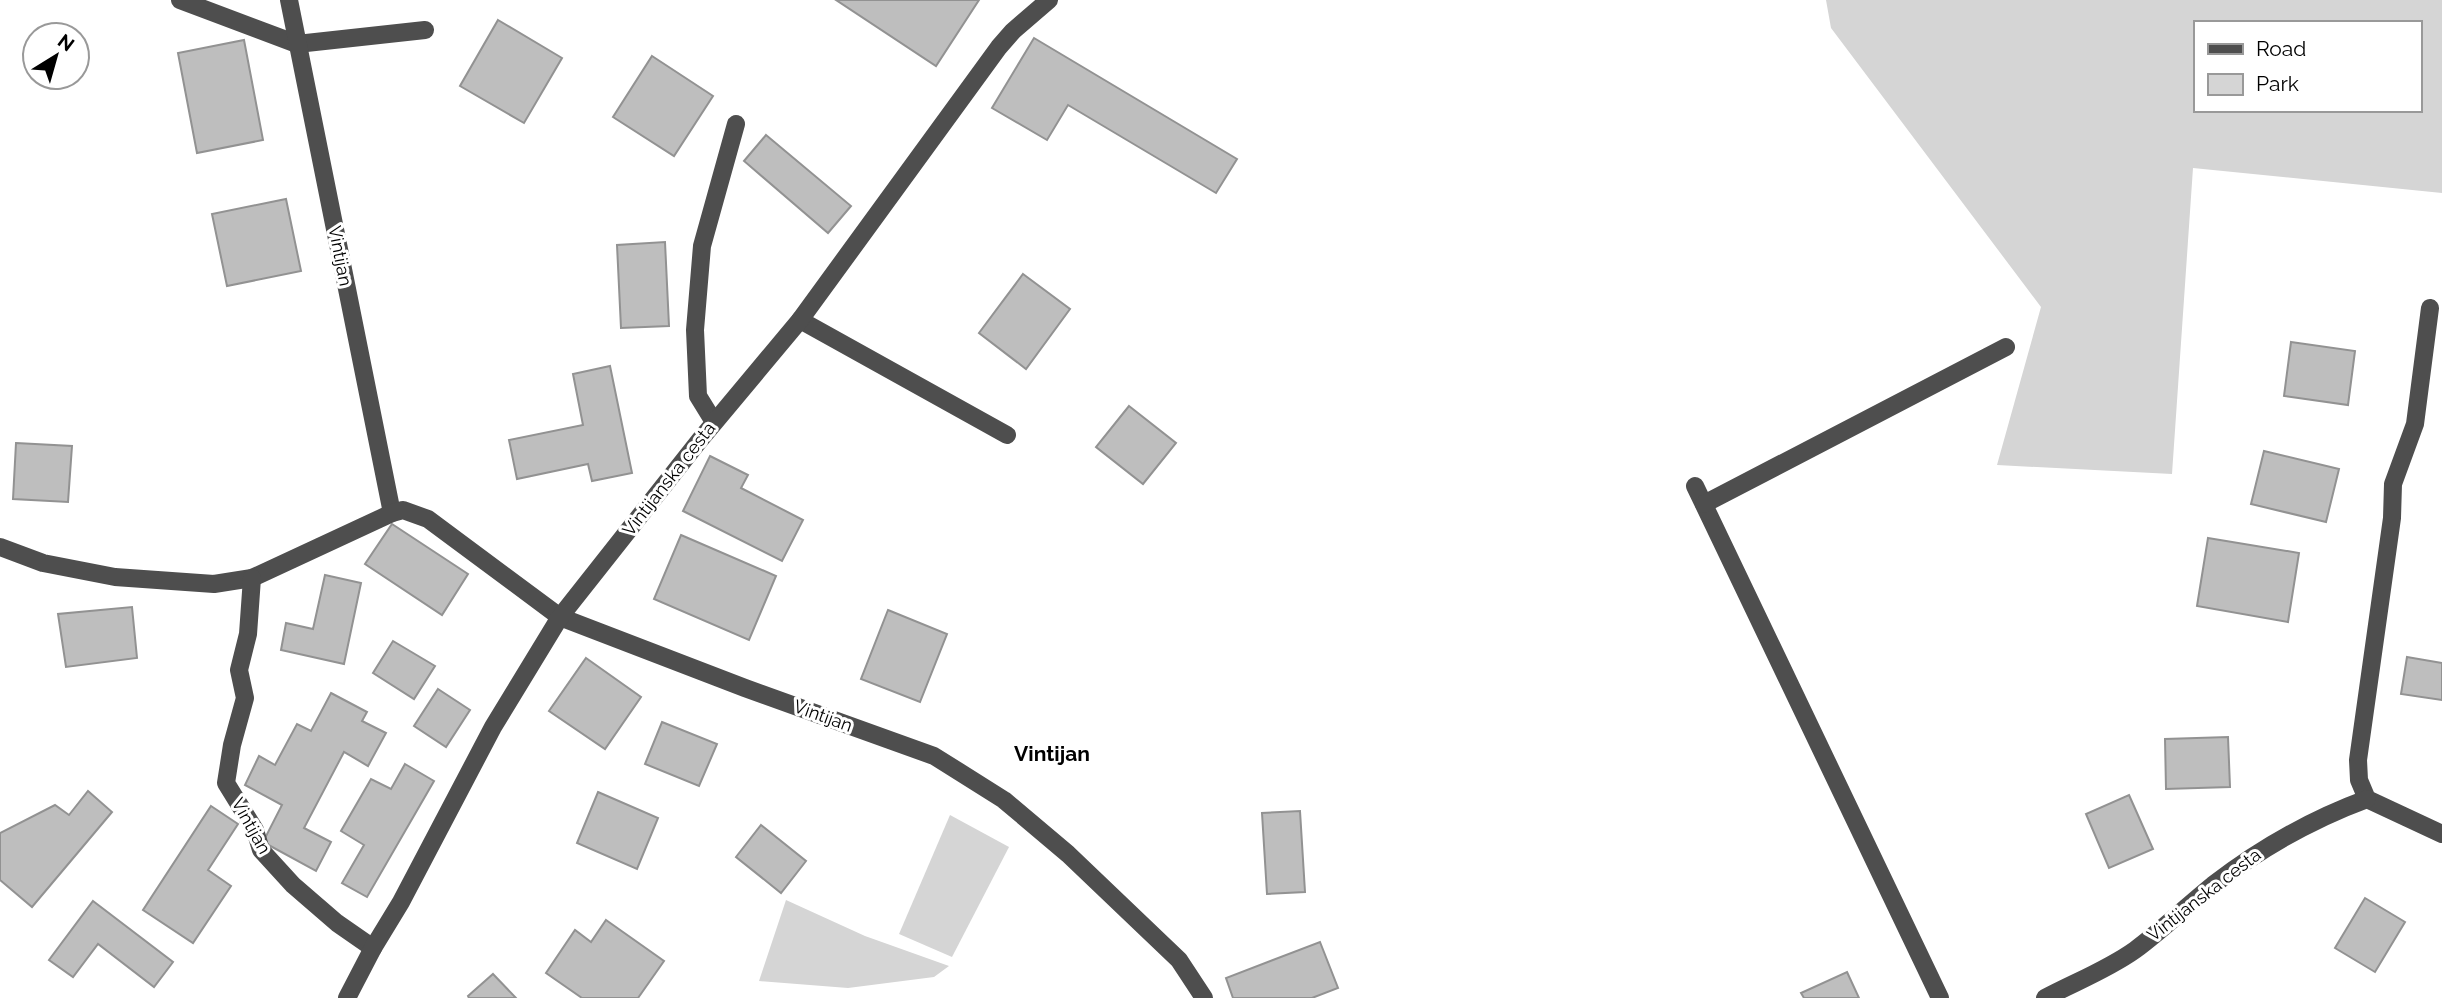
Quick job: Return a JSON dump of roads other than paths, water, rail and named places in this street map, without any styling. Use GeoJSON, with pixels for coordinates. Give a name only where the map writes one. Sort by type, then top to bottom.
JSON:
{"type":"FeatureCollection","features":[{"type":"Feature","properties":{"kind":"street"},"geometry":{"type":"LineString","coordinates":[[180,0],[297,44],[425,30]]}},
{"type":"Feature","properties":{"kind":"street","name":"Vintijan"},"geometry":{"type":"LineString","coordinates":[[289,0],[392,513],[403,510],[428,519],[560,617],[745,688],[934,756],[1004,800],[1068,854],[1179,960],[1203,998]]}},
{"type":"Feature","properties":{"kind":"street","name":"Vintijanska cesta"},"geometry":{"type":"LineString","coordinates":[[346,998],[401,902],[493,727],[560,617],[714,422],[800,320],[999,47],[1049,0]]}},
{"type":"Feature","properties":{"kind":"street"},"geometry":{"type":"LineString","coordinates":[[714,422],[698,396],[695,330],[702,246],[736,124]]}},
{"type":"Feature","properties":{"kind":"street"},"geometry":{"type":"LineString","coordinates":[[2430,308],[2415,424],[2393,484],[2392,518],[2358,760],[2360,780],[2367,799],[2442,834]]}},
{"type":"Feature","properties":{"kind":"street"},"geometry":{"type":"LineString","coordinates":[[800,320],[1007,435]]}},
{"type":"Feature","properties":{"kind":"street"},"geometry":{"type":"LineString","coordinates":[[1704,504],[2006,347]]}},
{"type":"Feature","properties":{"kind":"street"},"geometry":{"type":"LineString","coordinates":[[1695,486],[1940,998]]}},
{"type":"Feature","properties":{"kind":"street"},"geometry":{"type":"LineString","coordinates":[[0,547],[43,563],[115,577],[214,584],[252,578],[392,513]]}},
{"type":"Feature","properties":{"kind":"street","name":"Vintijan"},"geometry":{"type":"LineString","coordinates":[[252,578],[248,634],[239,670],[245,698],[232,746],[226,783],[254,831],[261,850],[293,885],[337,923],[373,948]]}},
{"type":"Feature","properties":{"kind":"street","name":"Vintijanska cesta"},"geometry":{"type":"LineString","coordinates":[[2045,998],[2136,950],[2212,886],[2263,849],[2304,825],[2367,799]]}},
{"type":"Feature","properties":{"kind":"district","name":"Vintijan"},"geometry":{"type":"Point","coordinates":[1052,754]}}]}
